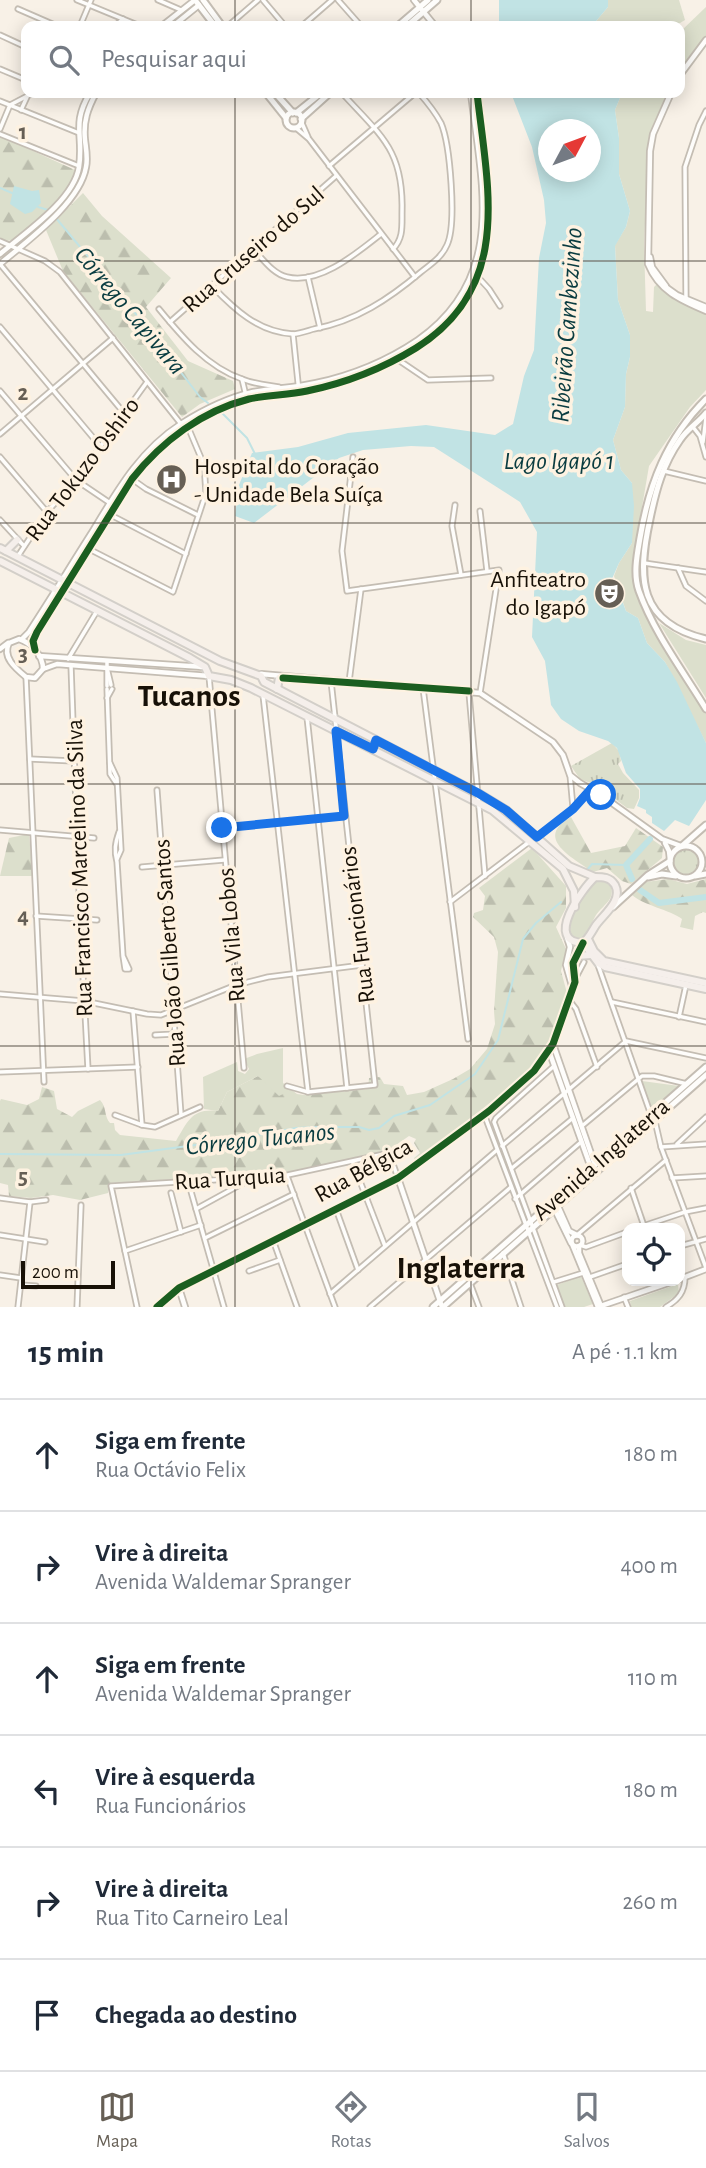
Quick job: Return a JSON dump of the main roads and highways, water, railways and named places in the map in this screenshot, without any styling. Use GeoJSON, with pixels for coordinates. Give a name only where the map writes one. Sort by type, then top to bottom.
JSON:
{"type":"FeatureCollection","features":[{"type":"Feature","properties":{"kind":"main road"},"geometry":{"type":"LineString","coordinates":[[411,21],[428,0]]}},
{"type":"Feature","properties":{"kind":"main road"},"geometry":{"type":"LineString","coordinates":[[405,21],[437,0]]}},
{"type":"Feature","properties":{"kind":"main road"},"geometry":{"type":"LineString","coordinates":[[199,1],[212,21]]}},
{"type":"Feature","properties":{"kind":"main road"},"geometry":{"type":"LineString","coordinates":[[199,1],[217,21]]}},
{"type":"Feature","properties":{"kind":"main road"},"geometry":{"type":"LineString","coordinates":[[271,98],[288,125],[296,128],[325,98]]}},
{"type":"Feature","properties":{"kind":"main road"},"geometry":{"type":"LineString","coordinates":[[280,98],[301,120]]}},
{"type":"Feature","properties":{"kind":"main road"},"geometry":{"type":"LineString","coordinates":[[286,118],[314,98]]}},
{"type":"Feature","properties":{"kind":"main road"},"geometry":{"type":"LineString","coordinates":[[706,398],[674,438],[660,470],[645,511],[636,563],[638,588],[650,616],[706,709]]}},
{"type":"Feature","properties":{"kind":"main road"},"geometry":{"type":"LineString","coordinates":[[690,416],[693,428]]}},
{"type":"Feature","properties":{"kind":"main road"},"geometry":{"type":"LineString","coordinates":[[706,417],[685,432],[660,470],[642,562],[644,589],[651,606],[661,619],[687,634],[706,639]]}},
{"type":"Feature","properties":{"kind":"main road"},"geometry":{"type":"LineString","coordinates":[[17,540],[3,550],[220,661],[246,673],[261,676],[264,682],[433,769],[506,810],[563,869],[574,891],[575,907]]}},
{"type":"Feature","properties":{"kind":"main road"},"geometry":{"type":"LineString","coordinates":[[0,561],[190,658],[205,667],[209,676],[231,680],[251,688],[479,802],[569,866],[594,877],[604,877],[617,888],[630,891]]}},
{"type":"Feature","properties":{"kind":"main road"},"geometry":{"type":"LineString","coordinates":[[190,658],[191,668]]}},
{"type":"Feature","properties":{"kind":"main road"},"geometry":{"type":"LineString","coordinates":[[205,667],[220,661]]}},
{"type":"Feature","properties":{"kind":"main road"},"geometry":{"type":"LineString","coordinates":[[277,689],[281,678]]}},
{"type":"Feature","properties":{"kind":"main road"},"geometry":{"type":"LineString","coordinates":[[251,688],[264,682]]}},
{"type":"Feature","properties":{"kind":"main road"},"geometry":{"type":"LineString","coordinates":[[373,749],[376,740]]}},
{"type":"Feature","properties":{"kind":"main road"},"geometry":{"type":"LineString","coordinates":[[678,877],[671,868],[673,852],[706,825]]}},
{"type":"Feature","properties":{"kind":"main road"},"geometry":{"type":"LineString","coordinates":[[682,846],[695,849],[704,861],[695,876]]}},
{"type":"Feature","properties":{"kind":"main road","name":"Rua Bélgica"},"geometry":{"type":"LineString","coordinates":[[594,877],[586,885],[565,922],[567,936],[574,942],[585,941],[609,910],[670,860]]}},
{"type":"Feature","properties":{"kind":"main road"},"geometry":{"type":"LineString","coordinates":[[645,878],[662,874],[687,879],[706,874]]}},
{"type":"Feature","properties":{"kind":"main road"},"geometry":{"type":"LineString","coordinates":[[609,910],[615,901],[617,888]]}},
{"type":"Feature","properties":{"kind":"main road"},"geometry":{"type":"LineString","coordinates":[[585,941],[598,963],[612,969],[706,983]]}},
{"type":"Feature","properties":{"kind":"main road"},"geometry":{"type":"LineString","coordinates":[[585,941],[604,961],[706,989]]}},
{"type":"Feature","properties":{"kind":"main road"},"geometry":{"type":"LineString","coordinates":[[576,956],[591,955]]}},
{"type":"Feature","properties":{"kind":"main road","name":"Avenida Inglaterra"},"geometry":{"type":"LineString","coordinates":[[433,1307],[442,1305],[483,1267],[503,1253],[554,1203],[702,1077],[706,1067]]}},
{"type":"Feature","properties":{"kind":"main road","name":"Avenida Inglaterra"},"geometry":{"type":"LineString","coordinates":[[653,1118],[687,1084],[702,1077]]}},
{"type":"Feature","properties":{"kind":"main road","name":"Avenida Inglaterra"},"geometry":{"type":"LineString","coordinates":[[442,1305],[530,1227]]}},
{"type":"Feature","properties":{"kind":"water"},"geometry":{"type":"Polygon","coordinates":[[[499,0],[608,0],[608,7],[596,21],[499,21],[499,0]]]}},
{"type":"Feature","properties":{"kind":"water","name":"Lago Igapó 1"},"geometry":{"type":"Polygon","coordinates":[[[513,98],[620,98],[615,110],[619,138],[619,174],[630,211],[626,227],[615,246],[618,300],[630,335],[630,357],[626,374],[625,407],[613,440],[621,470],[632,483],[634,506],[632,543],[619,563],[604,597],[620,595],[626,611],[638,618],[647,643],[665,662],[677,682],[706,743],[706,800],[689,826],[675,820],[664,831],[652,823],[652,817],[646,810],[637,806],[640,789],[626,773],[617,748],[608,741],[579,731],[561,719],[551,705],[545,661],[532,637],[537,532],[520,502],[434,447],[411,446],[363,450],[339,458],[254,523],[235,516],[239,485],[252,453],[298,447],[348,433],[426,425],[495,435],[513,424],[524,376],[534,350],[539,258],[546,223],[540,182],[601,182],[601,119],[538,119],[538,174],[532,147],[513,98]]]}},
{"type":"Feature","properties":{"kind":"water"},"geometry":{"type":"Polygon","coordinates":[[[14,186],[39,190],[41,203],[32,212],[25,214],[10,204],[14,186]]]}},
{"type":"Feature","properties":{"kind":"waterway","name":"Córrego Capivara"},"geometry":{"type":"LineString","coordinates":[[0,188],[12,193]]}},
{"type":"Feature","properties":{"kind":"waterway","name":"Córrego Capivara"},"geometry":{"type":"LineString","coordinates":[[38,207],[48,210]]}},
{"type":"Feature","properties":{"kind":"waterway","name":"Córrego Capivara"},"geometry":{"type":"LineString","coordinates":[[56,218],[200,397],[208,403]]}},
{"type":"Feature","properties":{"kind":"waterway","name":"Córrego Capivara"},"geometry":{"type":"LineString","coordinates":[[221,412],[247,438],[255,454]]}},
{"type":"Feature","properties":{"kind":"waterway","name":"Ribeirão Cambezinho"},"geometry":{"type":"LineString","coordinates":[[632,879],[626,865],[650,839]]}},
{"type":"Feature","properties":{"kind":"waterway","name":"Córrego Tucanos"},"geometry":{"type":"LineString","coordinates":[[587,870],[592,864],[626,865]]}},
{"type":"Feature","properties":{"kind":"waterway","name":"Ribeirão Cambezinho"},"geometry":{"type":"LineString","coordinates":[[640,890],[659,903],[706,897]]}},
{"type":"Feature","properties":{"kind":"waterway","name":"Córrego Tucanos"},"geometry":{"type":"LineString","coordinates":[[0,1154],[121,1155],[296,1128],[379,1128],[394,1116],[430,1105],[475,1074],[498,1040],[523,939],[536,923],[561,902]]}},
{"type":"Feature","properties":{"kind":"place","name":"Hospital do Coração - Unidade Bela Suíça"},"geometry":{"type":"Point","coordinates":[171,480]}},
{"type":"Feature","properties":{"kind":"place","name":"Anfiteatro do Igapó"},"geometry":{"type":"Point","coordinates":[609,593]}},
{"type":"Feature","properties":{"kind":"district","name":"Tucanos"},"geometry":{"type":"Point","coordinates":[189,695]}},
{"type":"Feature","properties":{"kind":"district","name":"Inglaterra"},"geometry":{"type":"Point","coordinates":[461,1267]}}]}
